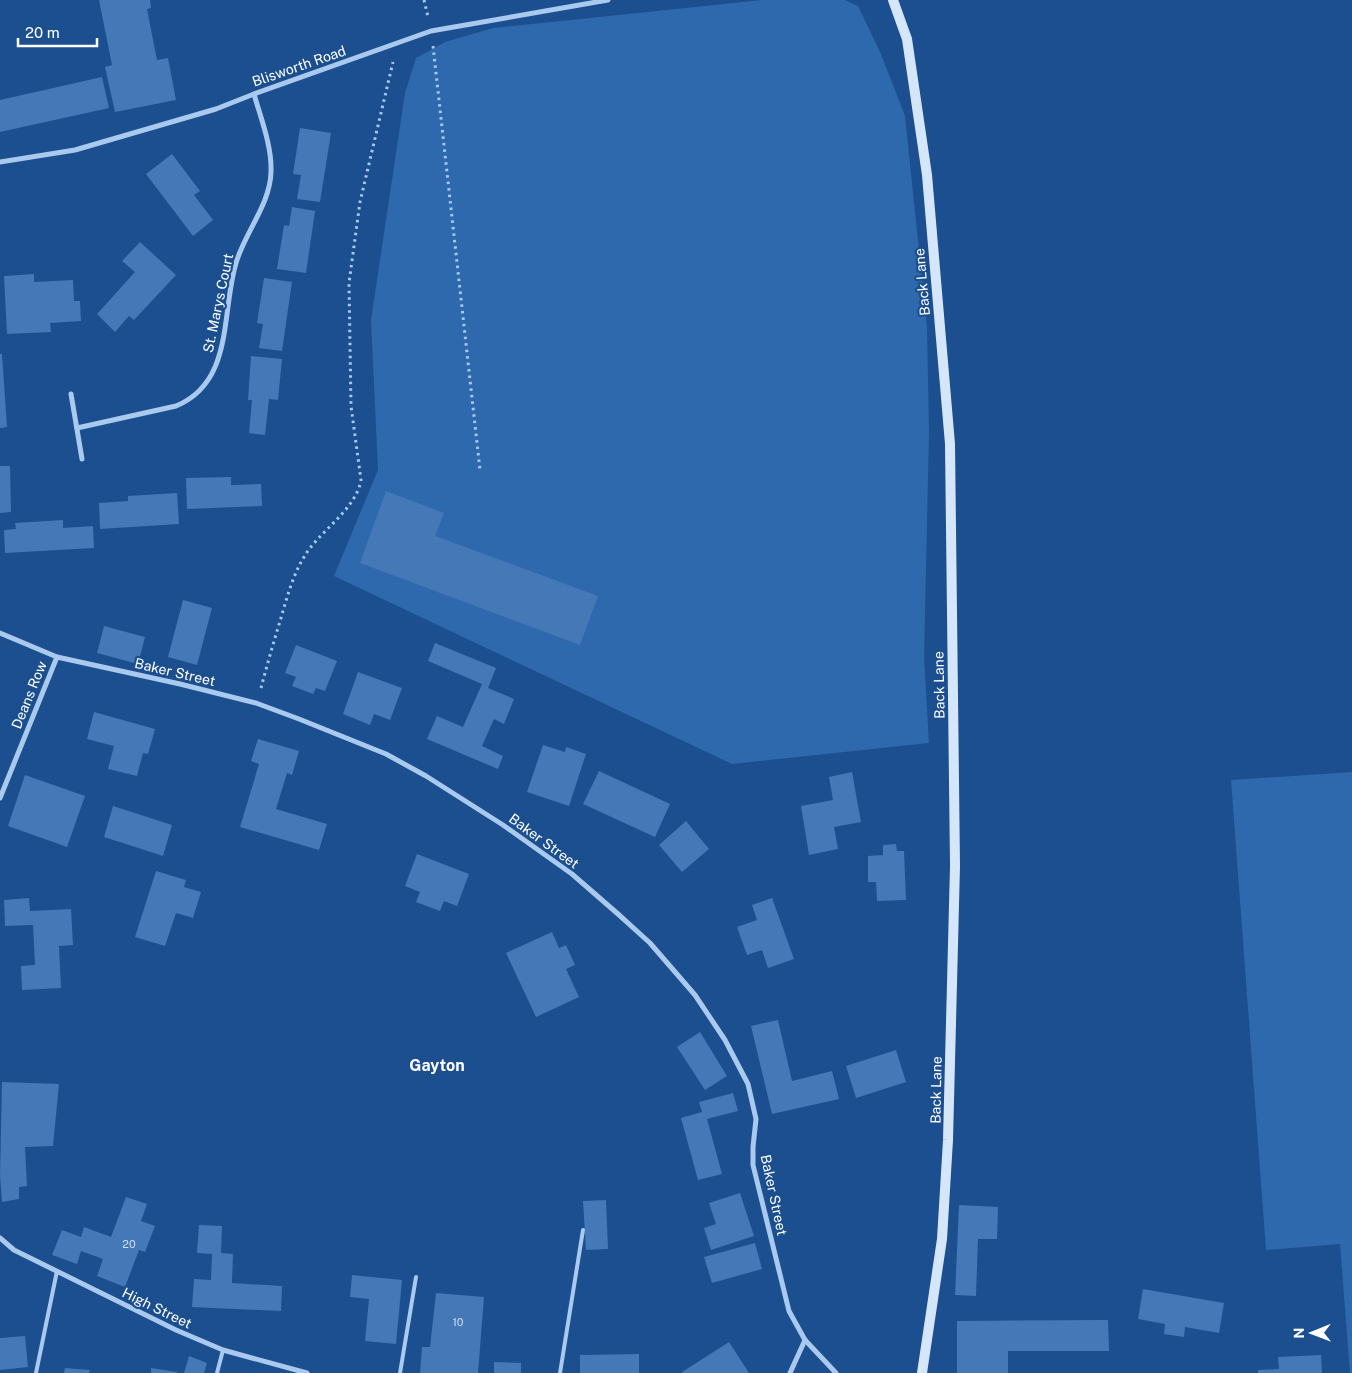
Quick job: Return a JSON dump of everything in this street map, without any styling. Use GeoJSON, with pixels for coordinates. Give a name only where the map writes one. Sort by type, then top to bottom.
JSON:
{"type":"FeatureCollection","features":[{"type":"Feature","properties":{"kind":"street","name":"Blisworth Road"},"geometry":{"type":"LineString","coordinates":[[0,162],[75,150],[216,109],[431,31],[608,0]]}},
{"type":"Feature","properties":{"kind":"street","name":"Back Lane"},"geometry":{"type":"LineString","coordinates":[[893,0],[907,39],[927,175],[950,444],[955,866],[948,1140],[942,1239],[922,1373]]}},
{"type":"Feature","properties":{"kind":"street","name":"St. Marys Court"},"geometry":{"type":"LineString","coordinates":[[77,428],[176,406],[195,395],[205,386],[212,375],[222,347],[236,264],[270,185],[270,152],[254,94]]}},
{"type":"Feature","properties":{"kind":"street"},"geometry":{"type":"LineString","coordinates":[[71,394],[82,459]]}},
{"type":"Feature","properties":{"kind":"street","name":"Baker Street"},"geometry":{"type":"LineString","coordinates":[[0,633],[57,656],[256,703],[361,743],[394,758],[503,825],[572,874],[631,925],[671,966],[695,995],[725,1040],[748,1084],[756,1119],[753,1147],[754,1165],[789,1311],[805,1340],[836,1373]]}},
{"type":"Feature","properties":{"kind":"street","name":"Deans Row"},"geometry":{"type":"LineString","coordinates":[[0,798],[57,656]]}},
{"type":"Feature","properties":{"kind":"street","name":"High Street"},"geometry":{"type":"LineString","coordinates":[[0,1238],[14,1250],[176,1330],[223,1350],[307,1373]]}},
{"type":"Feature","properties":{"kind":"street"},"geometry":{"type":"LineString","coordinates":[[790,1373],[805,1340]]}},
{"type":"Feature","properties":{"kind":"lane"},"geometry":{"type":"LineString","coordinates":[[560,1373],[583,1230]]}},
{"type":"Feature","properties":{"kind":"lane"},"geometry":{"type":"LineString","coordinates":[[36,1373],[57,1271]]}},
{"type":"Feature","properties":{"kind":"lane"},"geometry":{"type":"LineString","coordinates":[[400,1373],[416,1277]]}},
{"type":"Feature","properties":{"kind":"lane"},"geometry":{"type":"LineString","coordinates":[[217,1373],[223,1350]]}},
{"type":"Feature","properties":{"kind":"path"},"geometry":{"type":"LineString","coordinates":[[431,31],[480,470]]}},
{"type":"Feature","properties":{"kind":"path"},"geometry":{"type":"LineString","coordinates":[[256,703],[287,598],[300,565],[311,547],[353,499],[359,489],[361,480],[351,406],[349,283],[360,202],[393,60]]}},
{"type":"Feature","properties":{"kind":"shaded area"},"geometry":{"type":"Polygon","coordinates":[[[762,0],[845,0],[858,6],[881,54],[905,116],[927,327],[929,434],[924,658],[929,743],[732,764],[334,576],[378,470],[371,320],[405,93],[416,58],[445,42],[493,28],[762,0]]]}},
{"type":"Feature","properties":{"kind":"shaded area"},"geometry":{"type":"Polygon","coordinates":[[[1352,772],[1352,1373],[1350,1373],[1340,1244],[1266,1250],[1231,780],[1352,772]]]}},
{"type":"Feature","properties":{"kind":"building"},"geometry":{"type":"Polygon","coordinates":[[[99,0],[150,0],[151,8],[147,9],[157,60],[168,58],[176,100],[115,112],[105,67],[112,65],[99,0]]]}},
{"type":"Feature","properties":{"kind":"building"},"geometry":{"type":"Polygon","coordinates":[[[102,77],[109,108],[0,132],[0,100],[102,77]]]}},
{"type":"Feature","properties":{"kind":"building"},"geometry":{"type":"Polygon","coordinates":[[[300,128],[331,133],[320,202],[297,199],[301,175],[293,174],[300,128]]]}},
{"type":"Feature","properties":{"kind":"building"},"geometry":{"type":"Polygon","coordinates":[[[172,154],[200,191],[194,195],[213,220],[193,236],[146,174],[172,154]]]}},
{"type":"Feature","properties":{"kind":"building"},"geometry":{"type":"Polygon","coordinates":[[[292,207],[315,211],[306,273],[277,269],[284,225],[289,226],[292,207]]]}},
{"type":"Feature","properties":{"kind":"building"},"geometry":{"type":"Polygon","coordinates":[[[140,242],[176,275],[134,320],[129,316],[115,332],[97,314],[135,272],[122,261],[140,242]]]}},
{"type":"Feature","properties":{"kind":"building"},"geometry":{"type":"Polygon","coordinates":[[[34,274],[34,282],[73,280],[74,301],[80,301],[81,321],[50,323],[51,332],[7,334],[4,276],[34,274]]]}},
{"type":"Feature","properties":{"kind":"building"},"geometry":{"type":"Polygon","coordinates":[[[264,278],[292,282],[282,351],[259,348],[263,324],[257,323],[264,278]]]}},
{"type":"Feature","properties":{"kind":"building"},"geometry":{"type":"Polygon","coordinates":[[[0,354],[2,354],[7,427],[0,428],[0,354]]]}},
{"type":"Feature","properties":{"kind":"building"},"geometry":{"type":"Polygon","coordinates":[[[251,356],[282,359],[278,400],[269,399],[265,435],[249,433],[252,400],[248,400],[251,356]]]}},
{"type":"Feature","properties":{"kind":"building"},"geometry":{"type":"Polygon","coordinates":[[[0,466],[10,466],[11,512],[0,513],[0,466]]]}},
{"type":"Feature","properties":{"kind":"building"},"geometry":{"type":"Polygon","coordinates":[[[231,477],[231,485],[261,484],[262,506],[187,509],[186,478],[231,477]]]}},
{"type":"Feature","properties":{"kind":"building"},"geometry":{"type":"Polygon","coordinates":[[[386,491],[444,513],[435,536],[598,596],[580,645],[360,563],[386,491]]]}},
{"type":"Feature","properties":{"kind":"building"},"geometry":{"type":"Polygon","coordinates":[[[177,493],[179,524],[100,529],[99,503],[128,501],[128,496],[177,493]]]}},
{"type":"Feature","properties":{"kind":"building"},"geometry":{"type":"Polygon","coordinates":[[[63,520],[63,528],[93,526],[94,548],[5,553],[4,530],[16,529],[15,523],[63,520]]]}},
{"type":"Feature","properties":{"kind":"building"},"geometry":{"type":"Polygon","coordinates":[[[183,600],[212,608],[197,665],[168,657],[183,600]]]}},
{"type":"Feature","properties":{"kind":"building"},"geometry":{"type":"Polygon","coordinates":[[[104,626],[145,637],[138,664],[97,653],[104,626]]]}},
{"type":"Feature","properties":{"kind":"building"},"geometry":{"type":"Polygon","coordinates":[[[435,643],[496,668],[488,688],[514,699],[504,724],[494,719],[482,746],[503,756],[498,769],[427,739],[437,716],[463,727],[482,684],[428,661],[435,643]]]}},
{"type":"Feature","properties":{"kind":"building"},"geometry":{"type":"Polygon","coordinates":[[[296,645],[337,661],[325,691],[316,688],[313,694],[292,686],[296,677],[285,673],[296,645]]]}},
{"type":"Feature","properties":{"kind":"building"},"geometry":{"type":"Polygon","coordinates":[[[358,672],[402,688],[390,720],[374,714],[370,725],[343,714],[358,672]]]}},
{"type":"Feature","properties":{"kind":"building"},"geometry":{"type":"Polygon","coordinates":[[[94,712],[155,729],[148,754],[143,753],[137,776],[108,769],[114,746],[87,739],[94,712]]]}},
{"type":"Feature","properties":{"kind":"building"},"geometry":{"type":"Polygon","coordinates":[[[258,739],[299,751],[292,775],[287,773],[276,809],[327,824],[319,850],[240,827],[259,764],[251,761],[258,739]]]}},
{"type":"Feature","properties":{"kind":"building"},"geometry":{"type":"Polygon","coordinates":[[[543,745],[565,752],[566,747],[586,754],[569,806],[527,792],[543,745]]]}},
{"type":"Feature","properties":{"kind":"building"},"geometry":{"type":"Polygon","coordinates":[[[599,771],[670,804],[655,837],[583,804],[599,771]]]}},
{"type":"Feature","properties":{"kind":"building"},"geometry":{"type":"Polygon","coordinates":[[[852,772],[861,822],[834,827],[838,849],[809,855],[801,806],[833,800],[829,777],[852,772]]]}},
{"type":"Feature","properties":{"kind":"building"},"geometry":{"type":"Polygon","coordinates":[[[25,775],[85,796],[67,847],[8,826],[25,775]]]}},
{"type":"Feature","properties":{"kind":"building"},"geometry":{"type":"Polygon","coordinates":[[[113,806],[172,825],[163,856],[104,837],[113,806]]]}},
{"type":"Feature","properties":{"kind":"building"},"geometry":{"type":"Polygon","coordinates":[[[686,821],[709,849],[682,872],[659,845],[686,821]]]}},
{"type":"Feature","properties":{"kind":"building"},"geometry":{"type":"Polygon","coordinates":[[[896,844],[897,851],[904,851],[906,900],[877,901],[876,882],[868,882],[868,856],[883,855],[883,845],[896,844]]]}},
{"type":"Feature","properties":{"kind":"building"},"geometry":{"type":"Polygon","coordinates":[[[417,854],[469,874],[457,906],[444,901],[440,911],[416,902],[420,892],[405,886],[417,854]]]}},
{"type":"Feature","properties":{"kind":"building"},"geometry":{"type":"Polygon","coordinates":[[[156,871],[186,880],[184,887],[201,892],[193,918],[176,913],[165,946],[135,937],[156,871]]]}},
{"type":"Feature","properties":{"kind":"building"},"geometry":{"type":"Polygon","coordinates":[[[29,898],[30,911],[71,909],[73,945],[59,946],[61,988],[22,990],[21,966],[35,965],[33,925],[5,926],[4,900],[29,898]]]}},
{"type":"Feature","properties":{"kind":"building"},"geometry":{"type":"Polygon","coordinates":[[[772,898],[794,959],[768,968],[762,950],[747,955],[737,927],[757,920],[752,905],[772,898]]]}},
{"type":"Feature","properties":{"kind":"building"},"geometry":{"type":"Polygon","coordinates":[[[552,932],[559,948],[566,945],[575,965],[566,969],[579,997],[536,1017],[506,953],[552,932]]]}},
{"type":"Feature","properties":{"kind":"building"},"geometry":{"type":"Polygon","coordinates":[[[778,1020],[792,1081],[832,1071],[839,1099],[772,1114],[751,1026],[778,1020]]]}},
{"type":"Feature","properties":{"kind":"building"},"geometry":{"type":"Polygon","coordinates":[[[700,1032],[727,1076],[705,1090],[677,1047],[700,1032]]]}},
{"type":"Feature","properties":{"kind":"building"},"geometry":{"type":"Polygon","coordinates":[[[896,1050],[906,1082],[856,1098],[846,1066],[896,1050]]]}},
{"type":"Feature","properties":{"kind":"building"},"geometry":{"type":"Polygon","coordinates":[[[2,1082],[59,1084],[53,1146],[25,1147],[27,1186],[19,1187],[19,1199],[2,1202],[0,1176],[2,1082]]]}},
{"type":"Feature","properties":{"kind":"building"},"geometry":{"type":"Polygon","coordinates":[[[733,1093],[738,1111],[707,1119],[722,1174],[698,1180],[681,1118],[702,1112],[699,1102],[733,1093]]]}},
{"type":"Feature","properties":{"kind":"building"},"geometry":{"type":"Polygon","coordinates":[[[740,1193],[754,1236],[711,1250],[704,1228],[716,1224],[709,1203],[740,1193]]]}},
{"type":"Feature","properties":{"kind":"building"},"geometry":{"type":"Polygon","coordinates":[[[126,1197],[147,1204],[141,1221],[155,1226],[145,1252],[139,1250],[125,1287],[97,1276],[103,1259],[81,1251],[77,1264],[52,1255],[62,1230],[81,1237],[84,1227],[111,1237],[126,1197]]]}},
{"type":"Feature","properties":{"kind":"building"},"geometry":{"type":"Polygon","coordinates":[[[606,1200],[608,1249],[586,1250],[583,1201],[606,1200]]]}},
{"type":"Feature","properties":{"kind":"building"},"geometry":{"type":"Polygon","coordinates":[[[959,1205],[998,1207],[997,1239],[978,1239],[976,1296],[955,1295],[959,1205]]]}},
{"type":"Feature","properties":{"kind":"building"},"geometry":{"type":"Polygon","coordinates":[[[199,1225],[222,1226],[221,1253],[233,1254],[232,1283],[282,1286],[281,1311],[192,1307],[194,1279],[211,1280],[212,1254],[197,1253],[199,1225]]]}},
{"type":"Feature","properties":{"kind":"building"},"geometry":{"type":"Polygon","coordinates":[[[755,1243],[762,1269],[712,1283],[704,1257],[755,1243]]]}},
{"type":"Feature","properties":{"kind":"building"},"geometry":{"type":"Polygon","coordinates":[[[352,1275],[402,1280],[396,1344],[365,1341],[369,1299],[350,1297],[352,1275]]]}},
{"type":"Feature","properties":{"kind":"building"},"geometry":{"type":"Polygon","coordinates":[[[1143,1289],[1224,1303],[1219,1333],[1185,1327],[1184,1337],[1164,1334],[1165,1324],[1138,1319],[1143,1289]]]}},
{"type":"Feature","properties":{"kind":"building"},"geometry":{"type":"Polygon","coordinates":[[[436,1293],[484,1297],[478,1373],[420,1373],[422,1347],[430,1347],[436,1293]]]}},
{"type":"Feature","properties":{"kind":"building"},"geometry":{"type":"Polygon","coordinates":[[[1108,1320],[1109,1351],[1008,1351],[1008,1373],[957,1373],[957,1321],[1108,1320]]]}},
{"type":"Feature","properties":{"kind":"building"},"geometry":{"type":"Polygon","coordinates":[[[25,1336],[28,1367],[0,1370],[0,1338],[25,1336]]]}},
{"type":"Feature","properties":{"kind":"building"},"geometry":{"type":"Polygon","coordinates":[[[729,1342],[749,1373],[682,1372],[729,1342]]]}},
{"type":"Feature","properties":{"kind":"building"},"geometry":{"type":"Polygon","coordinates":[[[639,1354],[639,1373],[580,1373],[580,1355],[639,1354]]]}},
{"type":"Feature","properties":{"kind":"building"},"geometry":{"type":"Polygon","coordinates":[[[1321,1355],[1322,1373],[1258,1373],[1258,1370],[1279,1369],[1278,1357],[1321,1355]]]}},
{"type":"Feature","properties":{"kind":"building"},"geometry":{"type":"Polygon","coordinates":[[[189,1356],[207,1363],[204,1373],[184,1373],[189,1356]]]}},
{"type":"Feature","properties":{"kind":"building"},"geometry":{"type":"Polygon","coordinates":[[[494,1362],[521,1363],[521,1373],[494,1373],[494,1362]]]}},
{"type":"Feature","properties":{"kind":"building"},"geometry":{"type":"Polygon","coordinates":[[[65,1368],[90,1370],[89,1373],[64,1373],[65,1368]]]}},
{"type":"Feature","properties":{"kind":"building"},"geometry":{"type":"Polygon","coordinates":[[[151,1368],[177,1372],[177,1373],[151,1373],[151,1368]]]}},
{"type":"Feature","properties":{"kind":"district","name":"Gayton"},"geometry":{"type":"Point","coordinates":[437,1065]}}]}
